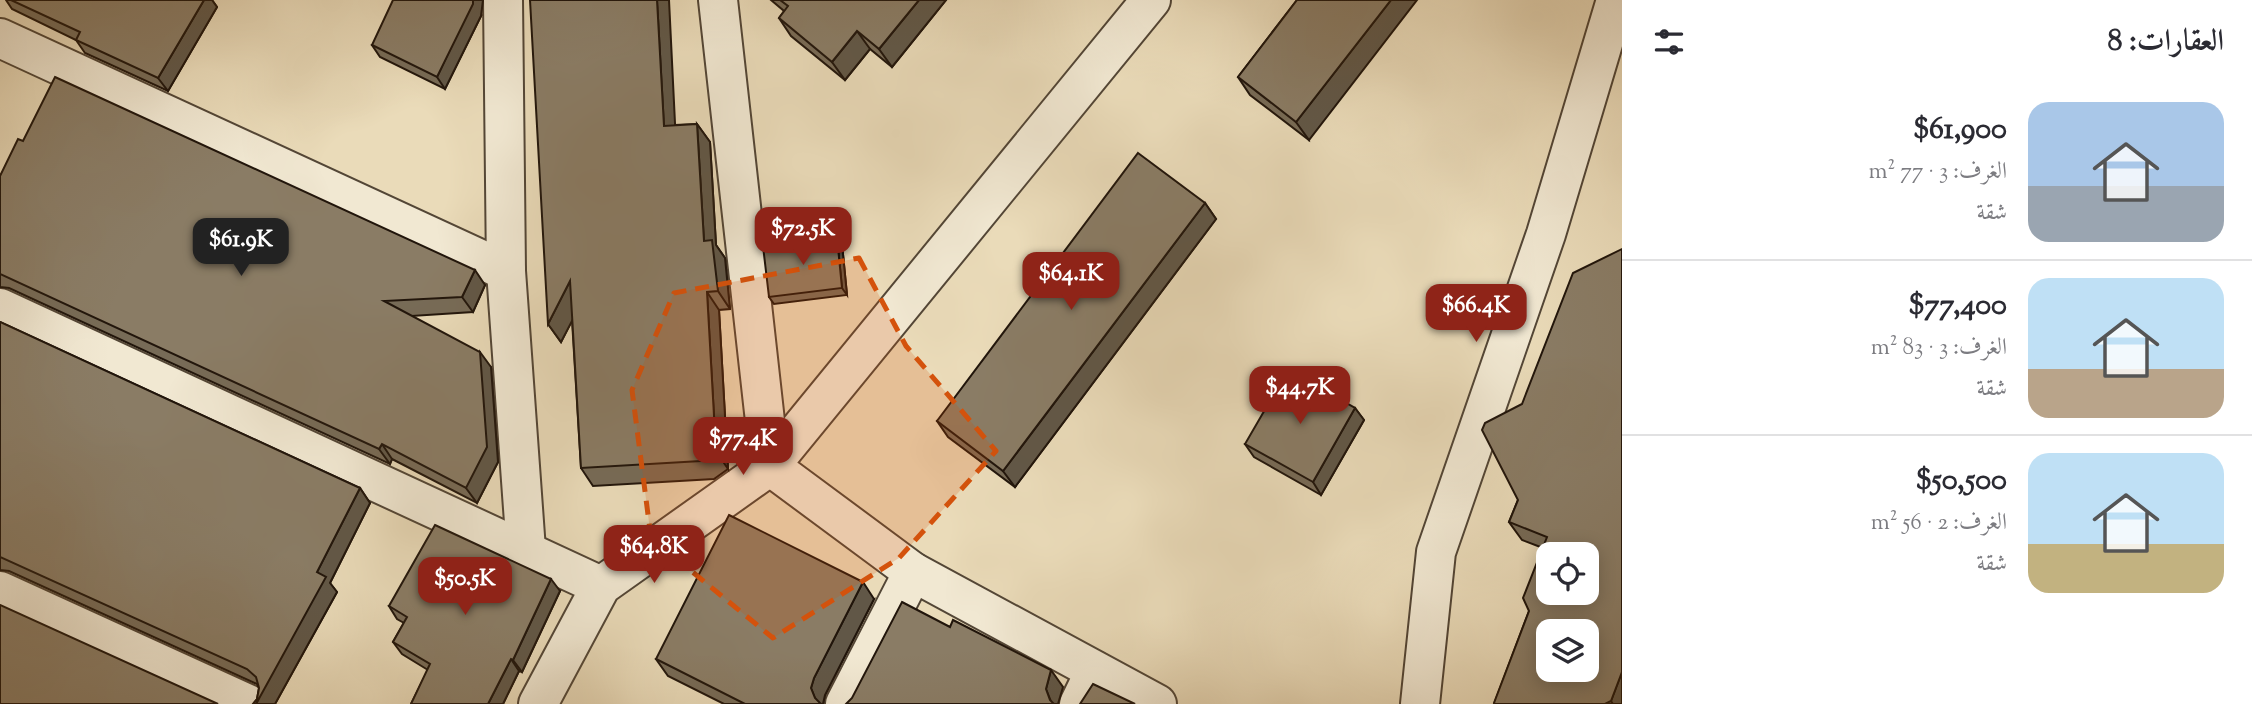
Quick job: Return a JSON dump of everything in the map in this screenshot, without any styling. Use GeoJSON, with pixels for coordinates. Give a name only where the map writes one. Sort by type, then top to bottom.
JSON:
{"type":"FeatureCollection","features":[{"type":"Feature","properties":{"kind":"street"},"geometry":{"type":"LineString","coordinates":[[503,0],[506,271],[526,550]]}},
{"type":"Feature","properties":{"kind":"street"},"geometry":{"type":"LineString","coordinates":[[718,0],[771,466],[913,572],[1087,687],[1157,704]]}},
{"type":"Feature","properties":{"kind":"street"},"geometry":{"type":"LineString","coordinates":[[538,704],[601,586],[771,466],[1151,0]]}},
{"type":"Feature","properties":{"kind":"street"},"geometry":{"type":"LineString","coordinates":[[1420,704],[1436,552],[1546,234],[1616,0]]}},
{"type":"Feature","properties":{"kind":"street"},"geometry":{"type":"LineString","coordinates":[[0,38],[506,271]]}},
{"type":"Feature","properties":{"kind":"street"},"geometry":{"type":"LineString","coordinates":[[0,308],[601,586]]}},
{"type":"Feature","properties":{"kind":"street"},"geometry":{"type":"LineString","coordinates":[[845,704],[913,572]]}},
{"type":"Feature","properties":{"kind":"street"},"geometry":{"type":"LineString","coordinates":[[0,591],[248,704]]}},
{"type":"Feature","properties":{"kind":"highlighted area"},"geometry":{"type":"Polygon","coordinates":[[[859,258],[906,346],[996,451],[899,558],[773,638],[651,538],[632,390],[674,293],[859,258]]]}},
{"type":"Feature","properties":{"kind":"building"},"geometry":{"type":"Polygon","coordinates":[[[11,0],[204,0],[158,78],[76,40],[80,32],[11,0]]]}},
{"type":"Feature","properties":{"kind":"building"},"geometry":{"type":"Polygon","coordinates":[[[393,0],[473,0],[437,77],[372,45],[393,0]]]}},
{"type":"Feature","properties":{"kind":"building"},"geometry":{"type":"Polygon","coordinates":[[[530,0],[657,0],[664,126],[697,124],[704,241],[712,240],[718,291],[707,292],[716,451],[701,461],[581,468],[570,281],[548,324],[530,0]]]}},
{"type":"Feature","properties":{"kind":"building"},"geometry":{"type":"Polygon","coordinates":[[[780,0],[919,0],[879,49],[857,31],[832,62],[779,18],[788,6],[780,0]]]}},
{"type":"Feature","properties":{"kind":"building"},"geometry":{"type":"Polygon","coordinates":[[[1297,0],[1391,0],[1296,122],[1238,77],[1297,0]]]}},
{"type":"Feature","properties":{"kind":"building"},"geometry":{"type":"Polygon","coordinates":[[[55,77],[475,270],[462,297],[384,301],[480,352],[487,447],[466,488],[382,444],[379,449],[0,274],[0,176],[18,139],[23,141],[55,77]]]}},
{"type":"Feature","properties":{"kind":"building"},"geometry":{"type":"Polygon","coordinates":[[[1138,153],[1205,203],[1003,471],[937,421],[1138,153]]]}},
{"type":"Feature","properties":{"kind":"building"},"geometry":{"type":"Polygon","coordinates":[[[837,237],[842,288],[769,297],[763,246],[837,237]]]}},
{"type":"Feature","properties":{"kind":"building"},"geometry":{"type":"Polygon","coordinates":[[[1622,249],[1622,672],[1611,701],[1605,704],[1494,703],[1529,611],[1523,598],[1536,565],[1536,605],[1599,605],[1599,542],[1545,542],[1547,537],[1509,522],[1518,500],[1482,430],[1485,423],[1522,404],[1573,273],[1622,249]]]}},
{"type":"Feature","properties":{"kind":"building"},"geometry":{"type":"Polygon","coordinates":[[[0,322],[360,488],[317,572],[326,577],[256,704],[253,704],[259,688],[256,677],[247,669],[0,557],[0,322]]]}},
{"type":"Feature","properties":{"kind":"building"},"geometry":{"type":"Polygon","coordinates":[[[1288,370],[1355,408],[1313,482],[1245,444],[1288,370]]]}},
{"type":"Feature","properties":{"kind":"building"},"geometry":{"type":"Polygon","coordinates":[[[729,515],[863,582],[814,678],[811,688],[821,704],[745,704],[656,659],[729,515]]]}},
{"type":"Feature","properties":{"kind":"building"},"geometry":{"type":"Polygon","coordinates":[[[435,525],[551,579],[513,660],[511,659],[488,704],[411,704],[430,664],[393,642],[407,617],[389,606],[435,525]]]}},
{"type":"Feature","properties":{"kind":"building"},"geometry":{"type":"Polygon","coordinates":[[[902,602],[950,627],[953,620],[1051,670],[1046,689],[1054,704],[846,704],[852,698],[902,602]]]}},
{"type":"Feature","properties":{"kind":"building"},"geometry":{"type":"Polygon","coordinates":[[[0,605],[218,704],[0,704],[0,605]]]}},
{"type":"Feature","properties":{"kind":"building"},"geometry":{"type":"Polygon","coordinates":[[[1093,684],[1135,704],[1080,704],[1093,684]]]}}]}
